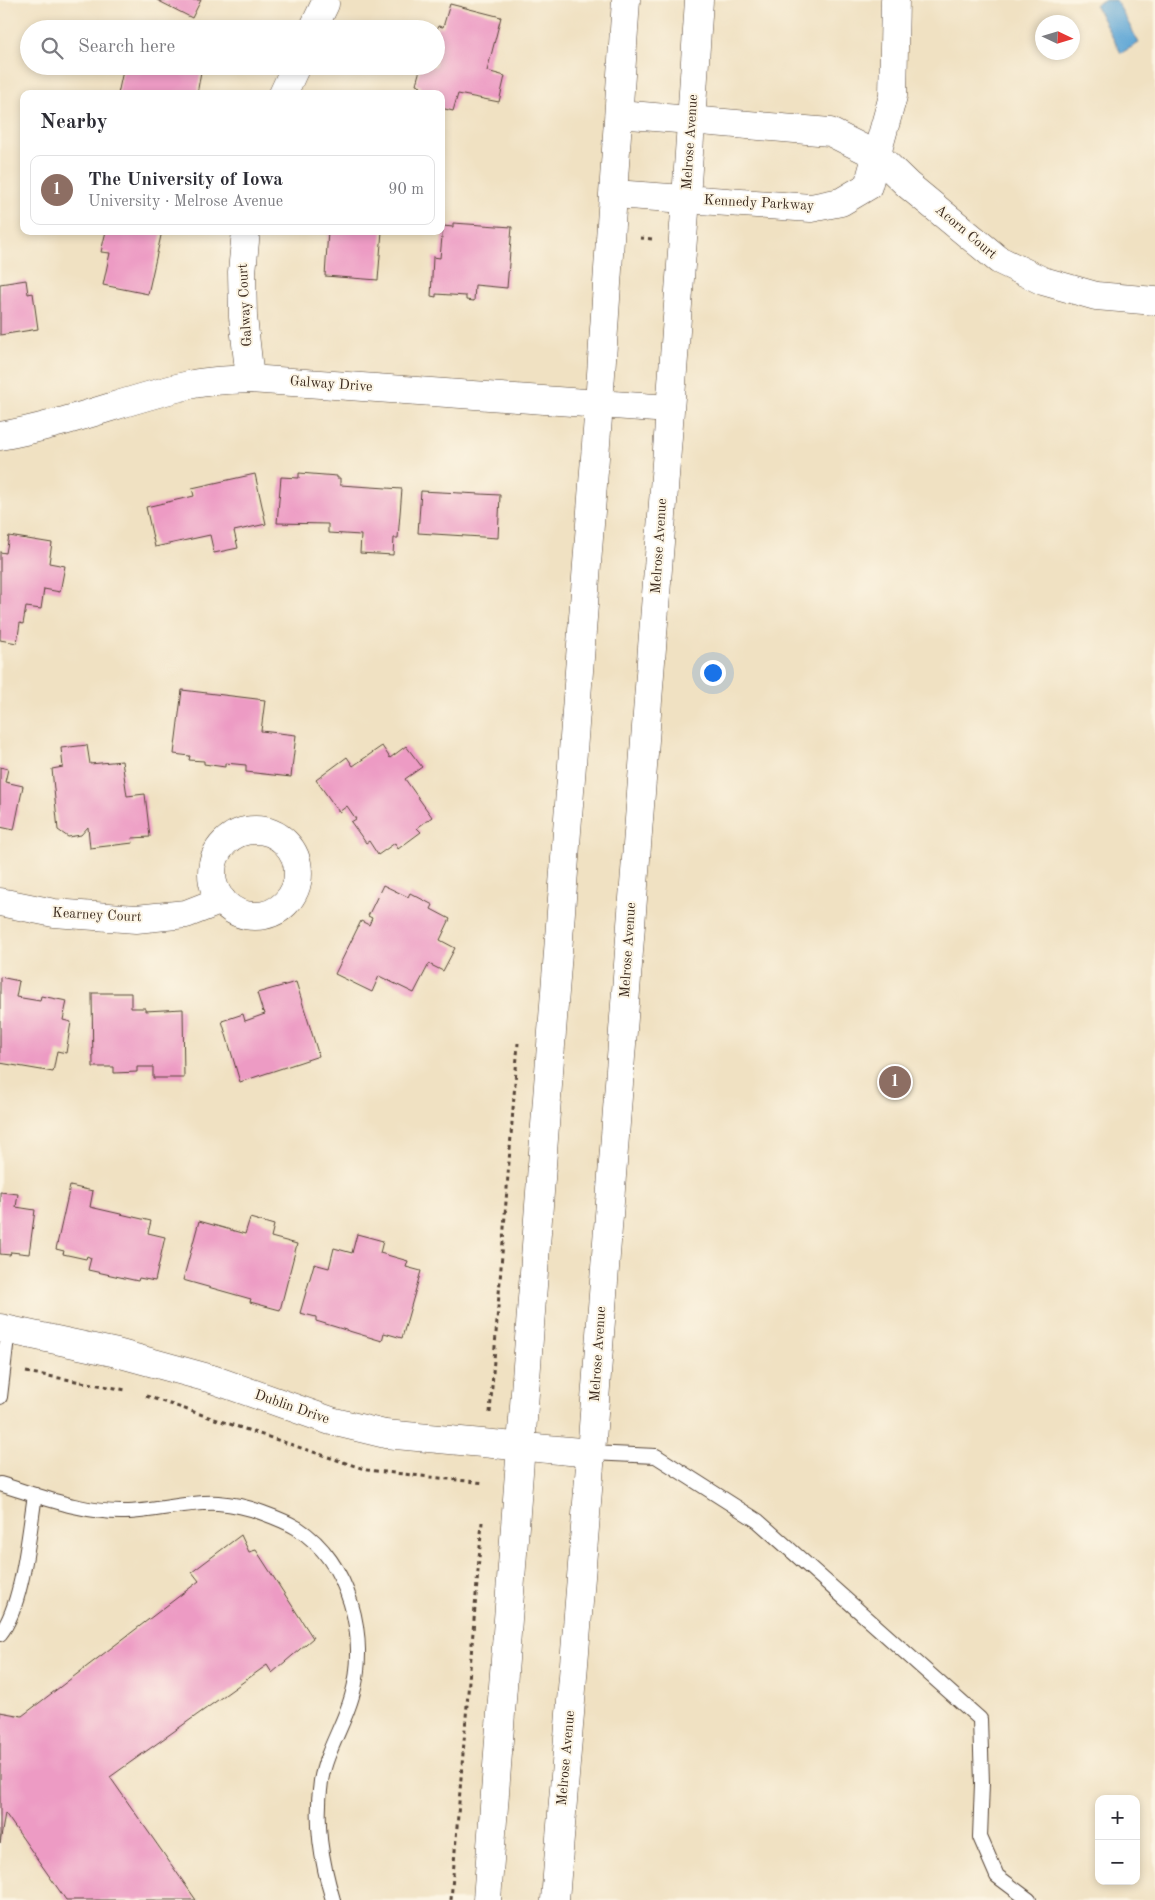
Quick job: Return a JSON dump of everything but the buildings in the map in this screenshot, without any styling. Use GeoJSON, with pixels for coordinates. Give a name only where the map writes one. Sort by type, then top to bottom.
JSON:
{"type":"FeatureCollection","features":[{"type":"Feature","properties":{"kind":"main road"},"geometry":{"type":"LineString","coordinates":[[487,1900],[599,404],[626,0]]}},
{"type":"Feature","properties":{"kind":"main road","name":"Melrose Avenue"},"geometry":{"type":"LineString","coordinates":[[555,1900],[591,1453],[686,199],[699,0]]}},
{"type":"Feature","properties":{"kind":"main road","name":"Kennedy Parkway"},"geometry":{"type":"LineString","coordinates":[[614,194],[811,208],[841,202],[868,186],[878,156],[893,96],[895,0]]}},
{"type":"Feature","properties":{"kind":"main road"},"geometry":{"type":"LineString","coordinates":[[317,20],[325,4]]}},
{"type":"Feature","properties":{"kind":"main road"},"geometry":{"type":"LineString","coordinates":[[285,90],[292,75]]}},
{"type":"Feature","properties":{"kind":"main road"},"geometry":{"type":"LineString","coordinates":[[619,114],[830,132],[878,156]]}},
{"type":"Feature","properties":{"kind":"main road","name":"Acorn Court"},"geometry":{"type":"LineString","coordinates":[[878,156],[908,185],[999,260],[1043,281],[1096,296],[1155,301]]}},
{"type":"Feature","properties":{"kind":"main road","name":"Galway Court"},"geometry":{"type":"LineString","coordinates":[[246,235],[242,272],[250,378]]}},
{"type":"Feature","properties":{"kind":"main road","name":"Galway Drive"},"geometry":{"type":"LineString","coordinates":[[0,436],[36,429],[192,384],[250,378],[669,409]]}},
{"type":"Feature","properties":{"kind":"main road","name":"Kearney Court"},"geometry":{"type":"LineString","coordinates":[[0,902],[54,914],[136,919],[186,914],[222,900]]}},
{"type":"Feature","properties":{"kind":"main road","name":"Dublin Drive"},"geometry":{"type":"LineString","coordinates":[[4,1329],[117,1352],[212,1379],[331,1421],[376,1432],[591,1453]]}},
{"type":"Feature","properties":{"kind":"lane"},"geometry":{"type":"LineString","coordinates":[[0,1397],[4,1368],[4,1329]]}},
{"type":"Feature","properties":{"kind":"lane"},"geometry":{"type":"LineString","coordinates":[[591,1453],[656,1456],[758,1521],[980,1719],[982,1783],[980,1837],[997,1876],[1029,1900]]}},
{"type":"Feature","properties":{"kind":"lane"},"geometry":{"type":"LineString","coordinates":[[0,1484],[81,1507],[124,1512],[218,1503],[262,1513],[297,1528],[323,1551],[346,1588],[356,1622],[359,1656],[352,1696],[332,1745],[321,1780],[318,1826],[323,1866],[333,1900]]}},
{"type":"Feature","properties":{"kind":"lane"},"geometry":{"type":"LineString","coordinates":[[0,1634],[8,1624],[19,1592],[35,1495]]}},
{"type":"Feature","properties":{"kind":"path"},"geometry":{"type":"LineString","coordinates":[[636,238],[662,239]]}},
{"type":"Feature","properties":{"kind":"path"},"geometry":{"type":"LineString","coordinates":[[484,1493],[518,1039]]}},
{"type":"Feature","properties":{"kind":"path"},"geometry":{"type":"LineString","coordinates":[[4,1368],[133,1391]]}},
{"type":"Feature","properties":{"kind":"path"},"geometry":{"type":"LineString","coordinates":[[142,1394],[367,1470],[485,1483]]}},
{"type":"Feature","properties":{"kind":"path"},"geometry":{"type":"LineString","coordinates":[[450,1900],[482,1513]]}},
{"type":"Feature","properties":{"kind":"water"},"geometry":{"type":"Polygon","coordinates":[[[1104,0],[1116,0],[1139,43],[1121,53],[1095,5],[1104,0]]]}},
{"type":"Feature","properties":{"kind":"place","name":"The University of Iowa"},"geometry":{"type":"Point","coordinates":[895,1082]}}]}
